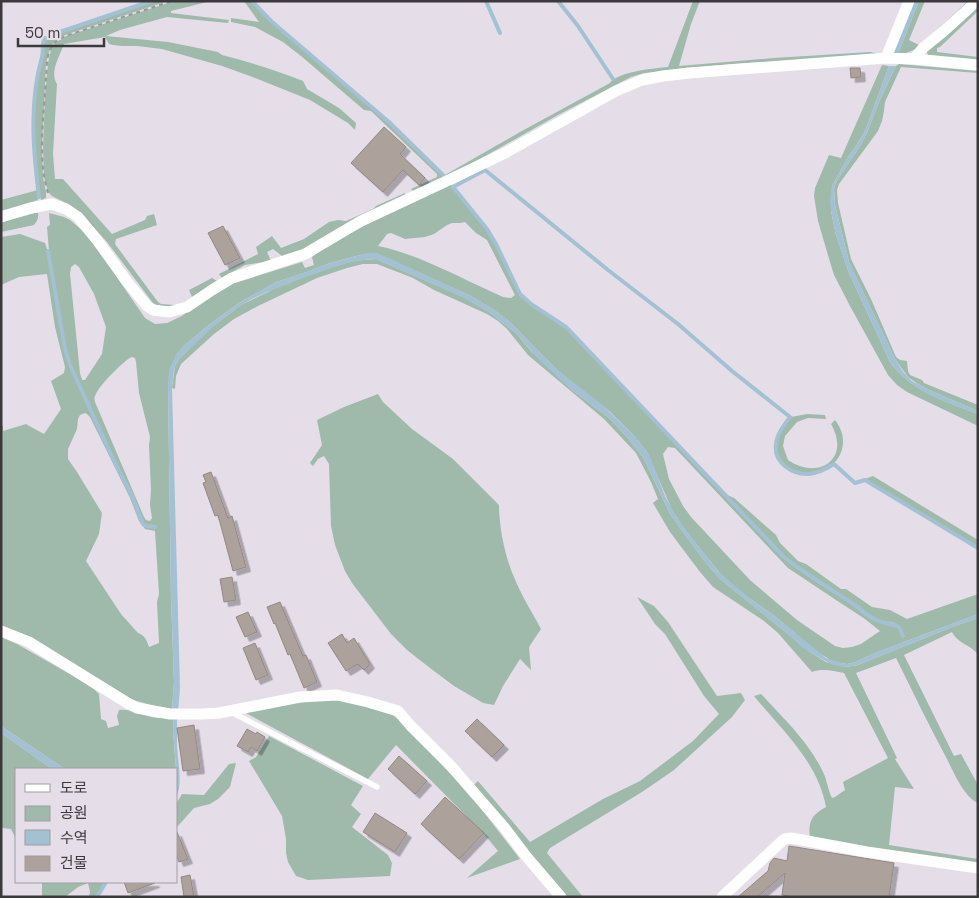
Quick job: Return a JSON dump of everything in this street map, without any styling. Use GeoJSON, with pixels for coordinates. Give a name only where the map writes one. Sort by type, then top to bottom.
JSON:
{"type":"FeatureCollection","features":[{"type":"Feature","properties":{"kind":"street"},"geometry":{"type":"LineString","coordinates":[[886,58],[909,1]]}},
{"type":"Feature","properties":{"kind":"street"},"geometry":{"type":"LineString","coordinates":[[914,59],[923,48],[976,1]]}},
{"type":"Feature","properties":{"kind":"street"},"geometry":{"type":"LineString","coordinates":[[1,217],[52,204],[66,209],[78,217],[147,306],[153,310],[169,312],[186,307],[232,278],[305,254],[361,221],[505,153],[616,91],[642,80],[688,73],[886,58],[978,65]]}},
{"type":"Feature","properties":{"kind":"street"},"geometry":{"type":"LineString","coordinates":[[1,631],[28,642],[137,708],[170,714],[219,713],[300,697],[336,695],[398,711],[450,765],[561,897]]}},
{"type":"Feature","properties":{"kind":"street"},"geometry":{"type":"LineString","coordinates":[[722,897],[781,842],[791,838],[867,852],[978,868]]}},
{"type":"Feature","properties":{"kind":"lane"},"geometry":{"type":"LineString","coordinates":[[229,711],[377,787]]}},
{"type":"Feature","properties":{"kind":"path"},"geometry":{"type":"LineString","coordinates":[[52,204],[43,177],[42,147],[47,63],[52,46],[57,40],[66,36],[172,1]]}},
{"type":"Feature","properties":{"kind":"green space"},"geometry":{"type":"Polygon","coordinates":[[[154,1],[168,1],[65,35],[51,46],[46,63],[42,147],[46,198],[41,200],[35,147],[34,117],[45,40],[51,35],[154,1]]]}},
{"type":"Feature","properties":{"kind":"green space"},"geometry":{"type":"Polygon","coordinates":[[[174,1],[211,1],[171,11],[171,13],[229,20],[228,23],[167,17],[120,30],[106,36],[168,42],[218,52],[222,55],[283,73],[303,81],[307,89],[339,108],[356,123],[355,130],[348,123],[310,100],[222,66],[162,49],[113,45],[109,44],[105,37],[64,44],[54,74],[57,84],[53,154],[55,179],[63,179],[112,234],[145,220],[147,216],[154,214],[157,225],[116,239],[115,244],[158,302],[177,306],[160,307],[153,303],[107,242],[83,216],[48,192],[44,177],[43,147],[45,96],[50,54],[52,46],[58,41],[66,36],[174,1]]]}},
{"type":"Feature","properties":{"kind":"green space"},"geometry":{"type":"Polygon","coordinates":[[[244,1],[251,1],[271,21],[389,123],[444,177],[620,76],[637,71],[668,67],[693,1],[700,1],[679,66],[870,52],[886,55],[731,64],[644,73],[631,77],[558,115],[446,178],[413,191],[411,189],[437,177],[437,174],[371,111],[364,110],[283,42],[255,27],[231,22],[231,18],[259,22],[244,1]]]}},
{"type":"Feature","properties":{"kind":"green space"},"geometry":{"type":"Polygon","coordinates":[[[919,1],[925,1],[909,40],[919,45],[968,1],[971,1],[921,47],[898,54],[919,1]]]}},
{"type":"Feature","properties":{"kind":"green space"},"geometry":{"type":"Polygon","coordinates":[[[978,4],[978,11],[937,48],[937,52],[978,57],[978,62],[928,55],[926,50],[978,4]]]}},
{"type":"Feature","properties":{"kind":"green space"},"geometry":{"type":"Polygon","coordinates":[[[899,64],[978,71],[978,73],[901,67],[885,102],[882,121],[878,131],[839,184],[837,190],[838,203],[851,259],[896,357],[907,361],[910,375],[922,380],[924,383],[978,405],[978,411],[918,384],[908,377],[895,359],[849,262],[835,205],[834,189],[836,182],[867,133],[879,102],[896,66],[899,64]]]}},
{"type":"Feature","properties":{"kind":"green space"},"geometry":{"type":"Polygon","coordinates":[[[882,65],[889,66],[865,131],[832,186],[831,211],[836,235],[849,273],[890,362],[898,372],[918,388],[978,414],[978,426],[907,392],[888,375],[834,275],[818,221],[814,196],[815,188],[829,155],[841,158],[882,65]]]}},
{"type":"Feature","properties":{"kind":"green space"},"geometry":{"type":"Polygon","coordinates":[[[451,184],[486,229],[519,294],[531,305],[565,327],[783,558],[870,617],[879,622],[899,627],[903,635],[900,626],[892,622],[883,622],[873,618],[854,603],[784,557],[725,494],[734,498],[776,535],[780,543],[798,561],[806,564],[841,589],[846,589],[872,607],[890,610],[907,619],[978,594],[978,614],[856,662],[847,664],[834,662],[819,653],[776,617],[723,577],[683,527],[672,510],[647,452],[635,437],[609,411],[557,370],[509,321],[471,296],[376,253],[330,263],[276,282],[239,303],[210,324],[176,355],[168,386],[174,682],[172,709],[133,700],[28,636],[1,625],[1,425],[3,426],[3,431],[26,424],[44,434],[61,409],[51,381],[64,373],[65,367],[55,327],[47,274],[19,277],[1,285],[1,237],[20,234],[45,243],[64,349],[69,365],[113,461],[132,497],[140,520],[143,525],[155,528],[144,523],[133,496],[70,364],[49,251],[47,227],[50,225],[49,213],[70,220],[84,232],[145,318],[155,324],[167,323],[182,316],[201,301],[232,284],[302,262],[305,268],[314,265],[312,257],[345,235],[451,184]],[[465,222],[447,225],[434,234],[425,237],[405,239],[391,233],[387,234],[378,246],[425,261],[503,297],[511,298],[515,295],[487,240],[476,233],[465,222]],[[75,264],[71,267],[70,274],[80,373],[82,380],[85,380],[102,354],[106,327],[94,294],[79,267],[75,264]],[[135,358],[128,359],[102,385],[94,399],[144,517],[150,521],[152,518],[150,505],[150,437],[139,393],[135,358]],[[85,413],[80,415],[77,429],[68,449],[68,459],[102,513],[99,534],[86,561],[121,614],[144,637],[149,647],[159,643],[157,602],[159,594],[155,531],[145,529],[139,521],[130,498],[90,417],[85,413]],[[668,447],[663,454],[669,479],[691,517],[750,580],[797,620],[835,646],[843,648],[861,644],[880,631],[788,568],[675,448],[668,447]]]}},
{"type":"Feature","properties":{"kind":"green space"},"geometry":{"type":"Polygon","coordinates":[[[38,190],[38,200],[1,211],[1,200],[38,190]]]}},
{"type":"Feature","properties":{"kind":"green space"},"geometry":{"type":"Polygon","coordinates":[[[405,193],[405,197],[305,250],[282,256],[273,249],[267,252],[271,261],[245,265],[222,278],[219,274],[258,254],[256,247],[272,236],[281,248],[304,239],[329,222],[346,221],[405,193]]]}},
{"type":"Feature","properties":{"kind":"green space"},"geometry":{"type":"Polygon","coordinates":[[[38,213],[38,216],[34,225],[1,232],[1,222],[38,213]]]}},
{"type":"Feature","properties":{"kind":"green space"},"geometry":{"type":"Polygon","coordinates":[[[376,259],[461,296],[489,312],[516,333],[531,351],[572,390],[609,418],[628,438],[644,459],[670,514],[719,578],[805,649],[826,662],[845,667],[858,665],[978,618],[978,654],[957,639],[952,632],[904,655],[954,756],[961,754],[978,785],[978,803],[968,796],[956,777],[896,658],[856,673],[897,758],[895,759],[914,789],[895,787],[889,845],[978,859],[978,865],[810,838],[810,823],[817,813],[826,807],[822,791],[815,775],[798,747],[754,696],[761,694],[803,740],[823,772],[832,798],[845,790],[843,782],[888,758],[844,673],[824,670],[812,672],[778,633],[764,621],[713,587],[670,532],[653,503],[658,499],[636,453],[604,419],[528,355],[507,329],[487,314],[434,290],[413,278],[377,264],[363,264],[317,278],[234,319],[214,334],[181,364],[176,376],[175,389],[172,388],[175,366],[179,359],[213,326],[241,305],[276,288],[320,271],[352,261],[376,259]]]}},
{"type":"Feature","properties":{"kind":"green space"},"geometry":{"type":"Polygon","coordinates":[[[212,278],[217,281],[192,297],[189,290],[212,278]]]}},
{"type":"Feature","properties":{"kind":"green space"},"geometry":{"type":"Polygon","coordinates":[[[378,394],[383,402],[412,429],[453,459],[499,505],[503,542],[511,569],[541,629],[529,647],[531,670],[520,659],[503,686],[494,705],[483,703],[454,686],[407,650],[391,634],[352,583],[335,545],[331,526],[329,464],[324,456],[318,459],[313,466],[310,463],[322,445],[317,420],[378,394]]]}},
{"type":"Feature","properties":{"kind":"green space"},"geometry":{"type":"Polygon","coordinates":[[[807,414],[825,415],[826,419],[808,418],[797,422],[785,436],[783,446],[788,460],[800,466],[821,467],[829,463],[837,447],[836,436],[831,424],[835,420],[841,430],[843,441],[840,455],[832,465],[820,471],[795,471],[784,465],[778,456],[778,440],[791,417],[807,414]]]}},
{"type":"Feature","properties":{"kind":"green space"},"geometry":{"type":"Polygon","coordinates":[[[873,476],[978,540],[978,547],[865,479],[873,476]]]}},
{"type":"Feature","properties":{"kind":"green space"},"geometry":{"type":"Polygon","coordinates":[[[637,597],[654,606],[668,622],[717,696],[741,693],[745,700],[732,717],[674,770],[642,792],[550,848],[547,853],[583,897],[567,897],[474,785],[478,781],[530,842],[603,799],[640,781],[693,741],[719,714],[704,696],[665,634],[655,624],[637,597]]]}},
{"type":"Feature","properties":{"kind":"green space"},"geometry":{"type":"Polygon","coordinates":[[[1,637],[17,644],[95,690],[99,694],[101,719],[106,721],[108,728],[119,725],[117,716],[119,710],[131,711],[154,718],[174,717],[176,768],[64,768],[1,726],[1,637]]]}},
{"type":"Feature","properties":{"kind":"green space"},"geometry":{"type":"Polygon","coordinates":[[[330,697],[390,713],[398,719],[470,794],[520,859],[467,878],[498,851],[485,835],[396,745],[368,779],[244,712],[330,697]]]}},
{"type":"Feature","properties":{"kind":"green space"},"geometry":{"type":"Polygon","coordinates":[[[1,733],[51,768],[15,768],[15,837],[11,829],[1,826],[1,733]]]}},
{"type":"Feature","properties":{"kind":"green space"},"geometry":{"type":"Polygon","coordinates":[[[269,736],[363,786],[351,805],[361,814],[352,827],[388,855],[392,863],[390,876],[308,880],[296,876],[288,862],[282,816],[249,761],[256,757],[269,736]]]}},
{"type":"Feature","properties":{"kind":"green space"},"geometry":{"type":"Polygon","coordinates":[[[236,763],[230,787],[210,804],[194,808],[178,826],[178,801],[182,794],[204,795],[229,764],[236,763]]]}},
{"type":"Feature","properties":{"kind":"green space"},"geometry":{"type":"Polygon","coordinates":[[[42,883],[88,883],[78,887],[65,897],[42,897],[42,883]]]}},
{"type":"Feature","properties":{"kind":"green space"},"geometry":{"type":"Polygon","coordinates":[[[88,883],[103,883],[96,897],[89,897],[88,883]]]}},
{"type":"Feature","properties":{"kind":"water"},"geometry":{"type":"Polygon","coordinates":[[[914,1],[919,1],[898,54],[892,53],[914,1]]]}},
{"type":"Feature","properties":{"kind":"water"},"geometry":{"type":"Polygon","coordinates":[[[889,66],[896,66],[867,133],[836,182],[834,189],[835,205],[849,262],[895,359],[904,373],[912,381],[978,411],[978,414],[941,400],[918,388],[898,372],[890,362],[849,273],[836,235],[830,201],[832,186],[865,131],[889,66]]]}},
{"type":"Feature","properties":{"kind":"water"},"geometry":{"type":"Polygon","coordinates":[[[368,253],[376,253],[391,259],[471,296],[509,321],[557,370],[600,403],[635,437],[651,459],[665,496],[677,518],[718,571],[749,598],[776,617],[826,658],[847,664],[856,662],[978,614],[978,618],[858,665],[845,667],[833,665],[804,649],[719,578],[670,514],[644,459],[628,438],[609,418],[572,390],[540,361],[516,333],[489,312],[460,296],[376,259],[366,260],[332,268],[250,300],[215,326],[175,366],[172,388],[180,687],[178,710],[172,709],[174,682],[171,598],[169,370],[176,355],[185,345],[239,303],[276,282],[330,263],[368,253]]]}},
{"type":"Feature","properties":{"kind":"water"},"geometry":{"type":"Polygon","coordinates":[[[174,717],[177,718],[177,746],[180,773],[178,793],[178,768],[176,768],[174,717]]]}},
{"type":"Feature","properties":{"kind":"water"},"geometry":{"type":"Polygon","coordinates":[[[1,726],[64,768],[51,768],[1,733],[1,726]]]}},
{"type":"Feature","properties":{"kind":"building"},"geometry":{"type":"Polygon","coordinates":[[[850,68],[860,68],[861,77],[851,78],[850,68]]]}},
{"type":"Feature","properties":{"kind":"building"},"geometry":{"type":"Polygon","coordinates":[[[384,127],[406,147],[400,154],[425,178],[419,185],[403,170],[383,192],[351,163],[384,127]]]}},
{"type":"Feature","properties":{"kind":"building"},"geometry":{"type":"Polygon","coordinates":[[[223,226],[240,258],[225,265],[208,233],[223,226]]]}},
{"type":"Feature","properties":{"kind":"building"},"geometry":{"type":"Polygon","coordinates":[[[211,472],[228,518],[232,516],[246,567],[233,571],[218,515],[215,516],[203,483],[206,482],[203,475],[211,472]]]}},
{"type":"Feature","properties":{"kind":"building"},"geometry":{"type":"Polygon","coordinates":[[[232,577],[236,600],[224,602],[220,579],[232,577]]]}},
{"type":"Feature","properties":{"kind":"building"},"geometry":{"type":"Polygon","coordinates":[[[280,602],[303,656],[306,655],[317,682],[304,688],[267,607],[280,602]]]}},
{"type":"Feature","properties":{"kind":"building"},"geometry":{"type":"Polygon","coordinates":[[[248,612],[257,632],[245,637],[236,617],[248,612]]]}},
{"type":"Feature","properties":{"kind":"building"},"geometry":{"type":"Polygon","coordinates":[[[342,634],[347,643],[354,638],[370,664],[364,670],[358,664],[346,671],[328,643],[342,634]]]}},
{"type":"Feature","properties":{"kind":"building"},"geometry":{"type":"Polygon","coordinates":[[[255,643],[268,675],[256,680],[243,648],[255,643]]]}},
{"type":"Feature","properties":{"kind":"building"},"geometry":{"type":"Polygon","coordinates":[[[477,719],[504,745],[492,757],[465,731],[477,719]]]}},
{"type":"Feature","properties":{"kind":"building"},"geometry":{"type":"Polygon","coordinates":[[[194,725],[200,769],[183,771],[177,728],[194,725]]]}},
{"type":"Feature","properties":{"kind":"building"},"geometry":{"type":"Polygon","coordinates":[[[247,729],[265,737],[257,751],[251,747],[248,752],[237,746],[247,729]]]}},
{"type":"Feature","properties":{"kind":"building"},"geometry":{"type":"Polygon","coordinates":[[[399,756],[427,781],[415,794],[388,769],[399,756]]]}},
{"type":"Feature","properties":{"kind":"building"},"geometry":{"type":"Polygon","coordinates":[[[445,797],[484,833],[459,859],[421,824],[445,797]]]}},
{"type":"Feature","properties":{"kind":"building"},"geometry":{"type":"Polygon","coordinates":[[[375,813],[407,833],[395,852],[363,832],[375,813]]]}},
{"type":"Feature","properties":{"kind":"building"},"geometry":{"type":"Polygon","coordinates":[[[178,834],[188,859],[179,862],[178,859],[178,834]]]}},
{"type":"Feature","properties":{"kind":"building"},"geometry":{"type":"Polygon","coordinates":[[[789,846],[894,863],[889,897],[792,897],[782,895],[785,873],[757,897],[738,897],[768,871],[770,863],[774,858],[787,861],[789,846]]]}},
{"type":"Feature","properties":{"kind":"building"},"geometry":{"type":"Polygon","coordinates":[[[190,875],[194,897],[184,897],[181,877],[190,875]]]}},
{"type":"Feature","properties":{"kind":"building"},"geometry":{"type":"Polygon","coordinates":[[[124,883],[155,883],[128,893],[124,883]]]}},
{"type":"Feature","properties":{"kind":"waterway"},"geometry":{"type":"LineString","coordinates":[[51,35],[151,1]]}},
{"type":"Feature","properties":{"kind":"waterway"},"geometry":{"type":"LineString","coordinates":[[252,1],[271,21],[389,122],[445,177]]}},
{"type":"Feature","properties":{"kind":"waterway"},"geometry":{"type":"LineString","coordinates":[[486,1],[500,33]]}},
{"type":"Feature","properties":{"kind":"waterway"},"geometry":{"type":"LineString","coordinates":[[558,1],[578,26],[613,79]]}},
{"type":"Feature","properties":{"kind":"waterway"},"geometry":{"type":"LineString","coordinates":[[39,197],[33,126],[35,91],[45,38]]}},
{"type":"Feature","properties":{"kind":"waterway"},"geometry":{"type":"LineString","coordinates":[[903,636],[899,627],[871,617],[784,557],[566,327],[531,304],[520,294],[487,229],[453,187],[485,170],[678,324],[732,371],[790,417],[779,433],[776,444],[778,457],[785,466],[791,470],[809,474],[816,473],[834,464],[855,483],[865,480],[978,548]]}},
{"type":"Feature","properties":{"kind":"waterway"},"geometry":{"type":"LineString","coordinates":[[48,251],[65,349],[70,365],[132,496],[143,524],[155,527]]}},
{"type":"Feature","properties":{"kind":"waterway"},"geometry":{"type":"LineString","coordinates":[[97,897],[105,883]]}}]}
